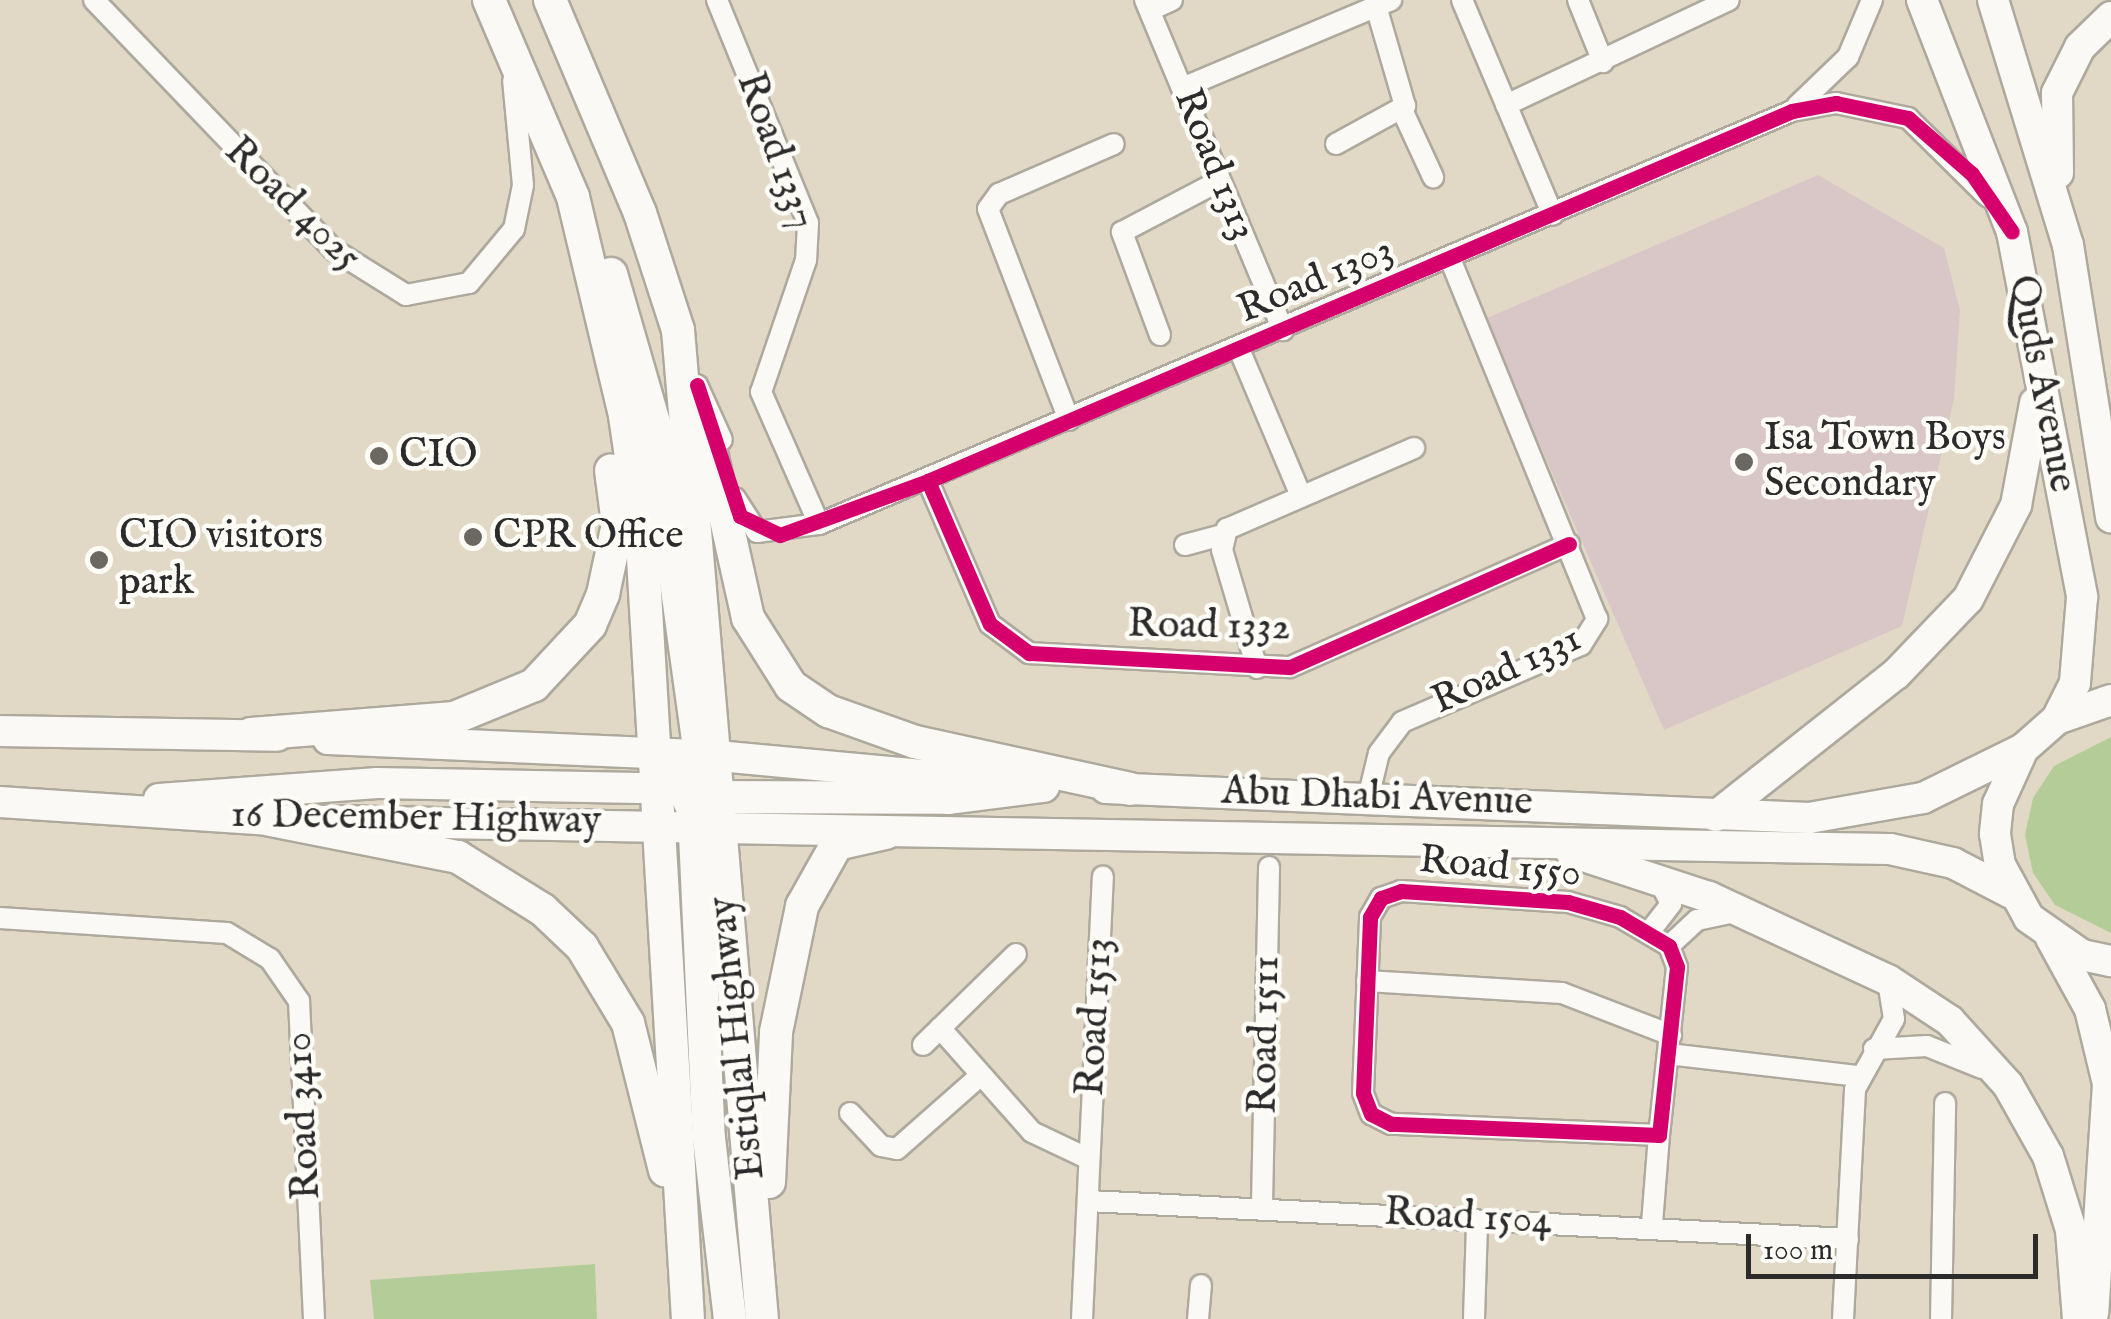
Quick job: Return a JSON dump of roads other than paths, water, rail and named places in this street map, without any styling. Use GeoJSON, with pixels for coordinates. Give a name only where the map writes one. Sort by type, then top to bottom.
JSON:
{"type":"FeatureCollection","features":[{"type":"Feature","properties":{"kind":"main road"},"geometry":{"type":"LineString","coordinates":[[489,0],[573,197],[599,239],[654,423],[703,792]]}},
{"type":"Feature","properties":{"kind":"main road"},"geometry":{"type":"LineString","coordinates":[[550,0],[640,213],[697,385],[748,618],[791,686],[915,742],[1130,790]]}},
{"type":"Feature","properties":{"kind":"main road","name":"Quds Avenue"},"geometry":{"type":"LineString","coordinates":[[1922,0],[2012,232],[2082,598],[2075,683],[2057,719]]}},
{"type":"Feature","properties":{"kind":"main road","name":"Quds Avenue"},"geometry":{"type":"LineString","coordinates":[[1992,0],[2068,245],[2105,447],[2111,518]]}},
{"type":"Feature","properties":{"kind":"main road"},"geometry":{"type":"LineString","coordinates":[[2068,245],[2057,93],[2080,47],[2111,16]]}},
{"type":"Feature","properties":{"kind":"main road"},"geometry":{"type":"LineString","coordinates":[[251,734],[454,718],[504,704],[559,663],[590,625],[618,524],[593,282],[573,197]]}},
{"type":"Feature","properties":{"kind":"main road","name":"Estiqlal Highway"},"geometry":{"type":"LineString","coordinates":[[593,282],[641,524],[654,823],[686,1241],[688,1319]]}},
{"type":"Feature","properties":{"kind":"main road"},"geometry":{"type":"LineString","coordinates":[[678,330],[703,792],[709,1138],[730,1319]]}},
{"type":"Feature","properties":{"kind":"main road"},"geometry":{"type":"LineString","coordinates":[[1716,816],[1896,674],[1968,599],[2025,472],[2034,350]]}},
{"type":"Feature","properties":{"kind":"main road"},"geometry":{"type":"LineString","coordinates":[[2092,1319],[2108,1084],[2090,1009],[2051,938],[2011,893],[1998,804],[2023,749],[2057,719],[2111,700]]}},
{"type":"Feature","properties":{"kind":"main road","name":"16 December Highway"},"geometry":{"type":"LineString","coordinates":[[0,730],[251,734],[652,772]]}},
{"type":"Feature","properties":{"kind":"main road","name":"Abu Dhabi Avenue"},"geometry":{"type":"LineString","coordinates":[[1043,786],[1369,794],[1716,816],[1888,808],[2023,749]]}},
{"type":"Feature","properties":{"kind":"main road"},"geometry":{"type":"LineString","coordinates":[[74,808],[378,783],[652,772],[703,792],[949,798],[1043,786]]}},
{"type":"Feature","properties":{"kind":"main road"},"geometry":{"type":"LineString","coordinates":[[654,823],[703,792]]}},
{"type":"Feature","properties":{"kind":"main road","name":"Estiqlal Highway"},"geometry":{"type":"LineString","coordinates":[[703,792],[758,1235],[762,1319]]}},
{"type":"Feature","properties":{"kind":"main road","name":"Abu Dhabi Avenue"},"geometry":{"type":"LineString","coordinates":[[703,792],[832,833],[1530,840],[1890,849],[1953,863],[2011,893]]}},
{"type":"Feature","properties":{"kind":"main road","name":"16 December Highway"},"geometry":{"type":"LineString","coordinates":[[0,802],[272,820],[654,823]]}},
{"type":"Feature","properties":{"kind":"main road"},"geometry":{"type":"LineString","coordinates":[[272,820],[458,857],[501,879],[582,947],[628,1022],[686,1241]]}},
{"type":"Feature","properties":{"kind":"main road"},"geometry":{"type":"LineString","coordinates":[[758,1235],[776,1032],[802,906],[837,844],[886,833]]}},
{"type":"Feature","properties":{"kind":"main road"},"geometry":{"type":"LineString","coordinates":[[1530,840],[1656,875],[1888,980],[1950,1021],[2008,1084],[2062,1192],[2078,1319]]}},
{"type":"Feature","properties":{"kind":"main road"},"geometry":{"type":"LineString","coordinates":[[2051,938],[2111,961]]}},
{"type":"Feature","properties":{"kind":"street","name":"Road 4025"},"geometry":{"type":"LineString","coordinates":[[94,0],[263,183],[382,286],[424,296],[468,283],[503,250],[522,208],[510,48]]}},
{"type":"Feature","properties":{"kind":"street","name":"Road 1337"},"geometry":{"type":"LineString","coordinates":[[717,0],[808,224],[806,260],[761,392],[818,524]]}},
{"type":"Feature","properties":{"kind":"street"},"geometry":{"type":"LineString","coordinates":[[1148,5],[1172,0]]}},
{"type":"Feature","properties":{"kind":"street"},"geometry":{"type":"LineString","coordinates":[[1462,0],[1553,215]]}},
{"type":"Feature","properties":{"kind":"street"},"geometry":{"type":"LineString","coordinates":[[1578,0],[1604,62]]}},
{"type":"Feature","properties":{"kind":"street"},"geometry":{"type":"LineString","coordinates":[[1506,104],[1604,62],[1729,0]]}},
{"type":"Feature","properties":{"kind":"street","name":"Road 1303"},"geometry":{"type":"LineString","coordinates":[[1792,110],[1848,57],[1872,0]]}},
{"type":"Feature","properties":{"kind":"street"},"geometry":{"type":"LineString","coordinates":[[1182,88],[1384,3],[1403,112],[1433,177]]}},
{"type":"Feature","properties":{"kind":"street","name":"Road 1313"},"geometry":{"type":"LineString","coordinates":[[1148,5],[1283,330]]}},
{"type":"Feature","properties":{"kind":"street","name":"Road 1303"},"geometry":{"type":"LineString","coordinates":[[697,385],[745,522],[780,534],[818,524],[928,480],[1792,110],[1836,103],[1908,118],[1972,174],[2012,232]]}},
{"type":"Feature","properties":{"kind":"street"},"geometry":{"type":"LineString","coordinates":[[1336,144],[1403,112]]}},
{"type":"Feature","properties":{"kind":"street"},"geometry":{"type":"LineString","coordinates":[[1069,420],[988,208],[999,194],[1114,144]]}},
{"type":"Feature","properties":{"kind":"street"},"geometry":{"type":"LineString","coordinates":[[1160,335],[1122,232],[1219,181]]}},
{"type":"Feature","properties":{"kind":"street","name":"Road 1331"},"geometry":{"type":"LineString","coordinates":[[1369,794],[1380,753],[1402,722],[1592,634],[1597,611],[1450,259]]}},
{"type":"Feature","properties":{"kind":"street"},"geometry":{"type":"LineString","coordinates":[[1240,349],[1300,496]]}},
{"type":"Feature","properties":{"kind":"street"},"geometry":{"type":"LineString","coordinates":[[1184,545],[1224,536],[1300,496],[1414,448]]}},
{"type":"Feature","properties":{"kind":"street","name":"Road 1332"},"geometry":{"type":"LineString","coordinates":[[928,480],[990,624],[1017,649],[1258,668],[1305,663],[1568,544]]}},
{"type":"Feature","properties":{"kind":"street"},"geometry":{"type":"LineString","coordinates":[[1224,536],[1258,668]]}},
{"type":"Feature","properties":{"kind":"street","name":"Road 1511"},"geometry":{"type":"LineString","coordinates":[[1262,1204],[1270,867]]}},
{"type":"Feature","properties":{"kind":"street"},"geometry":{"type":"LineString","coordinates":[[1650,931],[1671,904],[1656,875]]}},
{"type":"Feature","properties":{"kind":"street","name":"Road 1513"},"geometry":{"type":"LineString","coordinates":[[1082,1319],[1102,876]]}},
{"type":"Feature","properties":{"kind":"street","name":"Road 1550"},"geometry":{"type":"LineString","coordinates":[[1659,1136],[1380,1121],[1363,1093],[1370,917],[1390,893],[1542,898],[1650,931],[1669,946]]}},
{"type":"Feature","properties":{"kind":"street"},"geometry":{"type":"LineString","coordinates":[[1652,1224],[1677,967],[1669,946],[1697,920],[1741,912]]}},
{"type":"Feature","properties":{"kind":"street","name":"Road 3410"},"geometry":{"type":"LineString","coordinates":[[0,918],[227,933],[270,959],[299,1001],[314,1319]]}},
{"type":"Feature","properties":{"kind":"street"},"geometry":{"type":"LineString","coordinates":[[923,1045],[1016,954]]}},
{"type":"Feature","properties":{"kind":"street"},"geometry":{"type":"LineString","coordinates":[[1843,1319],[1857,1076],[1894,1019],[1888,980]]}},
{"type":"Feature","properties":{"kind":"street"},"geometry":{"type":"LineString","coordinates":[[1368,981],[1562,993],[1670,1045],[1857,1076]]}},
{"type":"Feature","properties":{"kind":"street","name":"Road 1513"},"geometry":{"type":"LineString","coordinates":[[940,1028],[1047,1145],[1090,1159]]}},
{"type":"Feature","properties":{"kind":"street"},"geometry":{"type":"LineString","coordinates":[[1874,1049],[1944,1049],[2008,1084]]}},
{"type":"Feature","properties":{"kind":"street"},"geometry":{"type":"LineString","coordinates":[[850,1113],[881,1146],[897,1149],[980,1076]]}},
{"type":"Feature","properties":{"kind":"street"},"geometry":{"type":"LineString","coordinates":[[1942,1319],[1945,1104]]}},
{"type":"Feature","properties":{"kind":"street","name":"Road 1504"},"geometry":{"type":"LineString","coordinates":[[1088,1201],[1262,1204],[1477,1222],[1652,1224],[1848,1239]]}},
{"type":"Feature","properties":{"kind":"street"},"geometry":{"type":"LineString","coordinates":[[1474,1319],[1477,1222]]}},
{"type":"Feature","properties":{"kind":"street"},"geometry":{"type":"LineString","coordinates":[[1198,1319],[1201,1284]]}},
{"type":"Feature","properties":{"kind":"place","name":"CIO"},"geometry":{"type":"Point","coordinates":[379,456]}},
{"type":"Feature","properties":{"kind":"place","name":"Isa Town Boys Secondary"},"geometry":{"type":"Point","coordinates":[1744,462]}},
{"type":"Feature","properties":{"kind":"place","name":"CPR Office"},"geometry":{"type":"Point","coordinates":[473,537]}},
{"type":"Feature","properties":{"kind":"place","name":"CIO visitors park"},"geometry":{"type":"Point","coordinates":[99,560]}}]}
